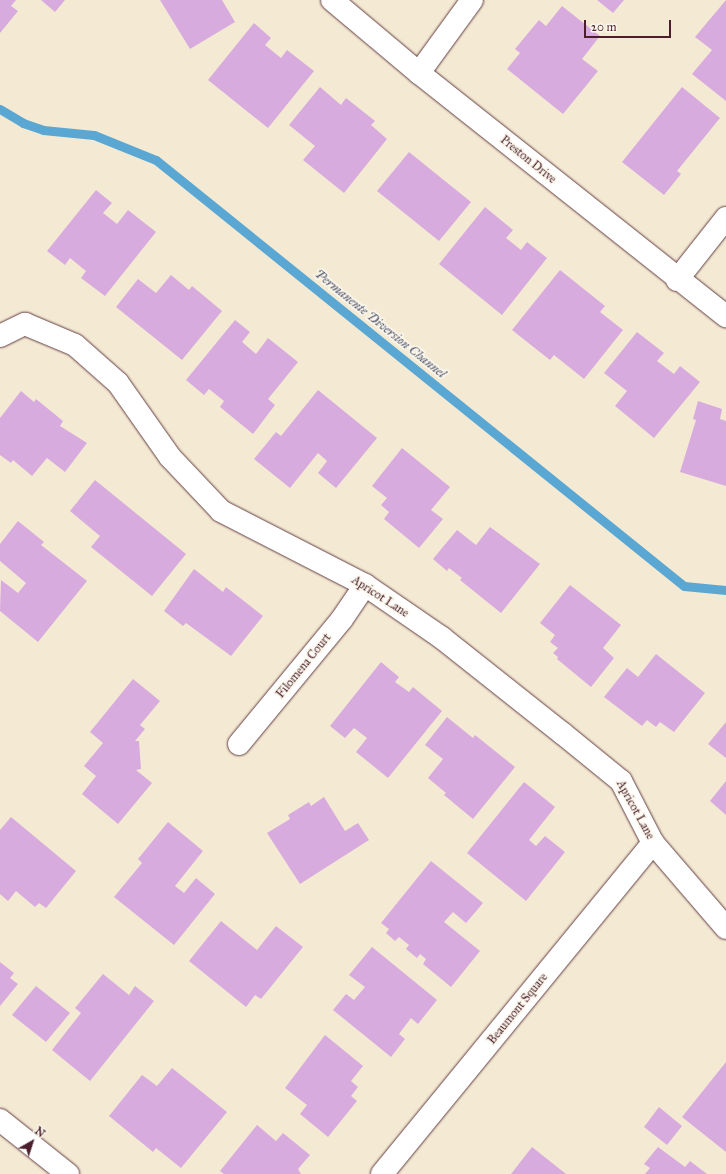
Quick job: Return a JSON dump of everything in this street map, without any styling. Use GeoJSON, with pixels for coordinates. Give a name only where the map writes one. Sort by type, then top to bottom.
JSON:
{"type":"FeatureCollection","features":[{"type":"Feature","properties":{"kind":"street","name":"Preston Drive"},"geometry":{"type":"LineString","coordinates":[[332,0],[418,73],[677,280],[726,316]]}},
{"type":"Feature","properties":{"kind":"street"},"geometry":{"type":"LineString","coordinates":[[418,73],[472,0]]}},
{"type":"Feature","properties":{"kind":"street"},"geometry":{"type":"LineString","coordinates":[[677,280],[726,218]]}},
{"type":"Feature","properties":{"kind":"street","name":"Apricot Lane"},"geometry":{"type":"LineString","coordinates":[[0,336],[25,324],[75,345],[118,383],[170,457],[221,511],[365,585],[442,638],[621,781],[653,843],[726,928]]}},
{"type":"Feature","properties":{"kind":"street","name":"Filomena Court"},"geometry":{"type":"LineString","coordinates":[[239,744],[342,619],[365,585]]}},
{"type":"Feature","properties":{"kind":"street","name":"Beaumont Square"},"geometry":{"type":"LineString","coordinates":[[382,1174],[653,843]]}},
{"type":"Feature","properties":{"kind":"street"},"geometry":{"type":"LineString","coordinates":[[0,1120],[68,1174]]}},
{"type":"Feature","properties":{"kind":"building"},"geometry":{"type":"Polygon","coordinates":[[[0,0],[16,0],[11,6],[18,11],[0,33],[0,0]]]}},
{"type":"Feature","properties":{"kind":"building"},"geometry":{"type":"Polygon","coordinates":[[[41,0],[65,0],[55,12],[41,0]]]}},
{"type":"Feature","properties":{"kind":"building"},"geometry":{"type":"Polygon","coordinates":[[[160,0],[222,0],[235,22],[190,49],[160,0]]]}},
{"type":"Feature","properties":{"kind":"building"},"geometry":{"type":"Polygon","coordinates":[[[597,0],[624,0],[613,13],[597,0]]]}},
{"type":"Feature","properties":{"kind":"building"},"geometry":{"type":"Polygon","coordinates":[[[726,0],[726,101],[692,74],[712,50],[695,37],[726,0]]]}},
{"type":"Feature","properties":{"kind":"building"},"geometry":{"type":"Polygon","coordinates":[[[562,6],[600,36],[582,59],[598,71],[563,114],[507,69],[520,53],[515,49],[539,20],[546,26],[562,6]]]}},
{"type":"Feature","properties":{"kind":"building"},"geometry":{"type":"Polygon","coordinates":[[[254,23],[271,38],[265,45],[281,58],[287,50],[314,71],[268,128],[208,80],[254,23]]]}},
{"type":"Feature","properties":{"kind":"building"},"geometry":{"type":"Polygon","coordinates":[[[320,87],[341,105],[346,98],[375,121],[371,125],[387,139],[344,193],[303,160],[315,146],[289,125],[320,87]]]}},
{"type":"Feature","properties":{"kind":"building"},"geometry":{"type":"Polygon","coordinates":[[[682,87],[720,118],[677,171],[681,174],[664,195],[622,162],[682,87]]]}},
{"type":"Feature","properties":{"kind":"building"},"geometry":{"type":"Polygon","coordinates":[[[409,152],[471,202],[439,241],[377,191],[409,152]]]}},
{"type":"Feature","properties":{"kind":"building"},"geometry":{"type":"Polygon","coordinates":[[[96,190],[112,203],[103,213],[117,224],[128,210],[156,232],[105,296],[81,278],[86,271],[70,258],[65,265],[47,251],[96,190]]]}},
{"type":"Feature","properties":{"kind":"building"},"geometry":{"type":"Polygon","coordinates":[[[485,207],[513,230],[506,238],[521,250],[527,242],[547,258],[502,315],[439,264],[485,207]]]}},
{"type":"Feature","properties":{"kind":"building"},"geometry":{"type":"Polygon","coordinates":[[[560,270],[605,306],[600,312],[623,330],[584,379],[554,355],[550,360],[512,330],[560,270]]]}},
{"type":"Feature","properties":{"kind":"building"},"geometry":{"type":"Polygon","coordinates":[[[171,275],[189,290],[192,286],[222,311],[182,360],[116,307],[138,279],[156,293],[171,275]]]}},
{"type":"Feature","properties":{"kind":"building"},"geometry":{"type":"Polygon","coordinates":[[[235,320],[250,332],[242,342],[256,354],[268,338],[298,362],[268,399],[275,405],[253,434],[220,407],[224,401],[209,389],[204,395],[186,380],[235,320]]]}},
{"type":"Feature","properties":{"kind":"building"},"geometry":{"type":"Polygon","coordinates":[[[637,332],[664,353],[657,361],[674,374],[680,366],[700,382],[654,438],[615,406],[627,391],[604,373],[637,332]]]}},
{"type":"Feature","properties":{"kind":"building"},"geometry":{"type":"Polygon","coordinates":[[[318,390],[377,438],[336,488],[318,473],[327,461],[318,453],[290,488],[254,459],[276,432],[281,436],[318,390]]]}},
{"type":"Feature","properties":{"kind":"building"},"geometry":{"type":"Polygon","coordinates":[[[21,391],[34,402],[36,399],[63,421],[60,426],[87,443],[65,472],[47,458],[32,476],[13,460],[11,463],[0,455],[0,418],[21,391]]]}},
{"type":"Feature","properties":{"kind":"building"},"geometry":{"type":"Polygon","coordinates":[[[698,401],[722,409],[720,419],[726,421],[726,486],[680,472],[696,420],[693,419],[698,401]]]}},
{"type":"Feature","properties":{"kind":"building"},"geometry":{"type":"Polygon","coordinates":[[[402,448],[450,487],[431,510],[443,519],[419,548],[384,519],[389,512],[381,505],[387,498],[372,486],[402,448]]]}},
{"type":"Feature","properties":{"kind":"building"},"geometry":{"type":"Polygon","coordinates":[[[95,480],[186,554],[152,596],[91,547],[100,536],[70,511],[95,480]]]}},
{"type":"Feature","properties":{"kind":"building"},"geometry":{"type":"Polygon","coordinates":[[[18,521],[44,542],[41,545],[87,581],[38,642],[0,611],[1,580],[18,593],[26,583],[0,561],[0,544],[18,521]]]}},
{"type":"Feature","properties":{"kind":"building"},"geometry":{"type":"Polygon","coordinates":[[[490,527],[540,564],[501,613],[460,580],[462,578],[449,568],[447,571],[433,559],[457,530],[476,545],[490,527]]]}},
{"type":"Feature","properties":{"kind":"building"},"geometry":{"type":"Polygon","coordinates":[[[194,569],[223,592],[226,587],[263,616],[231,656],[186,623],[183,626],[164,611],[194,569]]]}},
{"type":"Feature","properties":{"kind":"building"},"geometry":{"type":"Polygon","coordinates":[[[570,585],[621,625],[603,648],[614,658],[591,687],[557,659],[558,657],[553,653],[558,648],[550,642],[555,635],[540,623],[570,585]]]}},
{"type":"Feature","properties":{"kind":"building"},"geometry":{"type":"Polygon","coordinates":[[[656,654],[705,693],[674,732],[660,722],[656,727],[647,720],[642,726],[604,697],[627,668],[638,677],[656,654]]]}},
{"type":"Feature","properties":{"kind":"building"},"geometry":{"type":"Polygon","coordinates":[[[381,662],[399,677],[395,682],[409,692],[413,687],[442,711],[388,778],[356,752],[367,738],[354,728],[345,738],[330,726],[381,662]]]}},
{"type":"Feature","properties":{"kind":"building"},"geometry":{"type":"Polygon","coordinates":[[[133,679],[160,701],[140,725],[145,729],[135,741],[139,741],[141,769],[136,770],[152,783],[118,824],[82,794],[96,776],[84,766],[103,743],[90,732],[133,679]]]}},
{"type":"Feature","properties":{"kind":"building"},"geometry":{"type":"Polygon","coordinates":[[[447,717],[473,738],[475,735],[515,767],[473,819],[444,795],[446,793],[428,778],[443,759],[425,745],[447,717]]]}},
{"type":"Feature","properties":{"kind":"building"},"geometry":{"type":"Polygon","coordinates":[[[726,722],[726,758],[708,744],[726,722]]]}},
{"type":"Feature","properties":{"kind":"building"},"geometry":{"type":"Polygon","coordinates":[[[726,781],[726,815],[710,801],[726,781]]]}},
{"type":"Feature","properties":{"kind":"building"},"geometry":{"type":"Polygon","coordinates":[[[524,782],[555,807],[529,840],[536,846],[545,836],[565,852],[526,901],[467,853],[524,782]]]}},
{"type":"Feature","properties":{"kind":"building"},"geometry":{"type":"Polygon","coordinates":[[[324,797],[345,831],[358,823],[369,840],[300,884],[267,833],[290,819],[288,815],[309,802],[311,806],[324,797]]]}},
{"type":"Feature","properties":{"kind":"building"},"geometry":{"type":"Polygon","coordinates":[[[11,817],[76,871],[46,908],[39,903],[35,907],[16,891],[8,901],[0,894],[0,830],[11,817]]]}},
{"type":"Feature","properties":{"kind":"building"},"geometry":{"type":"Polygon","coordinates":[[[168,822],[203,851],[175,886],[184,893],[196,878],[215,894],[174,945],[114,897],[142,863],[138,859],[168,822]]]}},
{"type":"Feature","properties":{"kind":"building"},"geometry":{"type":"Polygon","coordinates":[[[431,861],[483,903],[466,923],[453,912],[444,922],[480,951],[451,987],[423,964],[426,959],[420,954],[417,958],[406,949],[409,945],[399,937],[395,941],[386,933],[389,929],[381,923],[431,861]]]}},
{"type":"Feature","properties":{"kind":"building"},"geometry":{"type":"Polygon","coordinates":[[[221,921],[257,950],[276,926],[303,947],[261,999],[255,995],[246,1007],[189,961],[221,921]]]}},
{"type":"Feature","properties":{"kind":"building"},"geometry":{"type":"Polygon","coordinates":[[[372,947],[437,1000],[418,1024],[411,1018],[399,1034],[405,1039],[391,1057],[333,1010],[346,994],[354,1000],[365,987],[349,975],[372,947]]]}},
{"type":"Feature","properties":{"kind":"building"},"geometry":{"type":"Polygon","coordinates":[[[0,962],[14,973],[10,978],[18,984],[0,1006],[0,962]]]}},
{"type":"Feature","properties":{"kind":"building"},"geometry":{"type":"Polygon","coordinates":[[[103,974],[129,995],[135,986],[154,1001],[90,1081],[52,1050],[81,1013],[75,1008],[103,974]]]}},
{"type":"Feature","properties":{"kind":"building"},"geometry":{"type":"Polygon","coordinates":[[[36,986],[70,1013],[46,1042],[12,1015],[36,986]]]}},
{"type":"Feature","properties":{"kind":"building"},"geometry":{"type":"Polygon","coordinates":[[[325,1035],[363,1066],[351,1081],[358,1087],[351,1096],[357,1101],[328,1137],[300,1114],[307,1105],[285,1088],[325,1035]]]}},
{"type":"Feature","properties":{"kind":"building"},"geometry":{"type":"Polygon","coordinates":[[[726,1062],[726,1152],[682,1117],[726,1062]]]}},
{"type":"Feature","properties":{"kind":"building"},"geometry":{"type":"Polygon","coordinates":[[[172,1068],[227,1112],[181,1168],[156,1148],[153,1152],[109,1116],[142,1075],[157,1086],[172,1068]]]}},
{"type":"Feature","properties":{"kind":"building"},"geometry":{"type":"Polygon","coordinates":[[[659,1107],[682,1126],[667,1145],[644,1127],[659,1107]]]}},
{"type":"Feature","properties":{"kind":"building"},"geometry":{"type":"Polygon","coordinates":[[[257,1125],[276,1141],[283,1133],[310,1155],[298,1169],[301,1174],[224,1174],[220,1171],[257,1125]]]}},
{"type":"Feature","properties":{"kind":"building"},"geometry":{"type":"Polygon","coordinates":[[[532,1147],[566,1174],[511,1174],[532,1147]]]}},
{"type":"Feature","properties":{"kind":"building"},"geometry":{"type":"Polygon","coordinates":[[[658,1147],[685,1167],[690,1161],[707,1174],[645,1174],[650,1168],[644,1164],[658,1147]]]}},
{"type":"Feature","properties":{"kind":"waterway","name":"Permanente Diversion Channel"},"geometry":{"type":"LineString","coordinates":[[0,109],[23,123],[43,130],[94,135],[156,160],[684,586],[726,590]]}}]}
